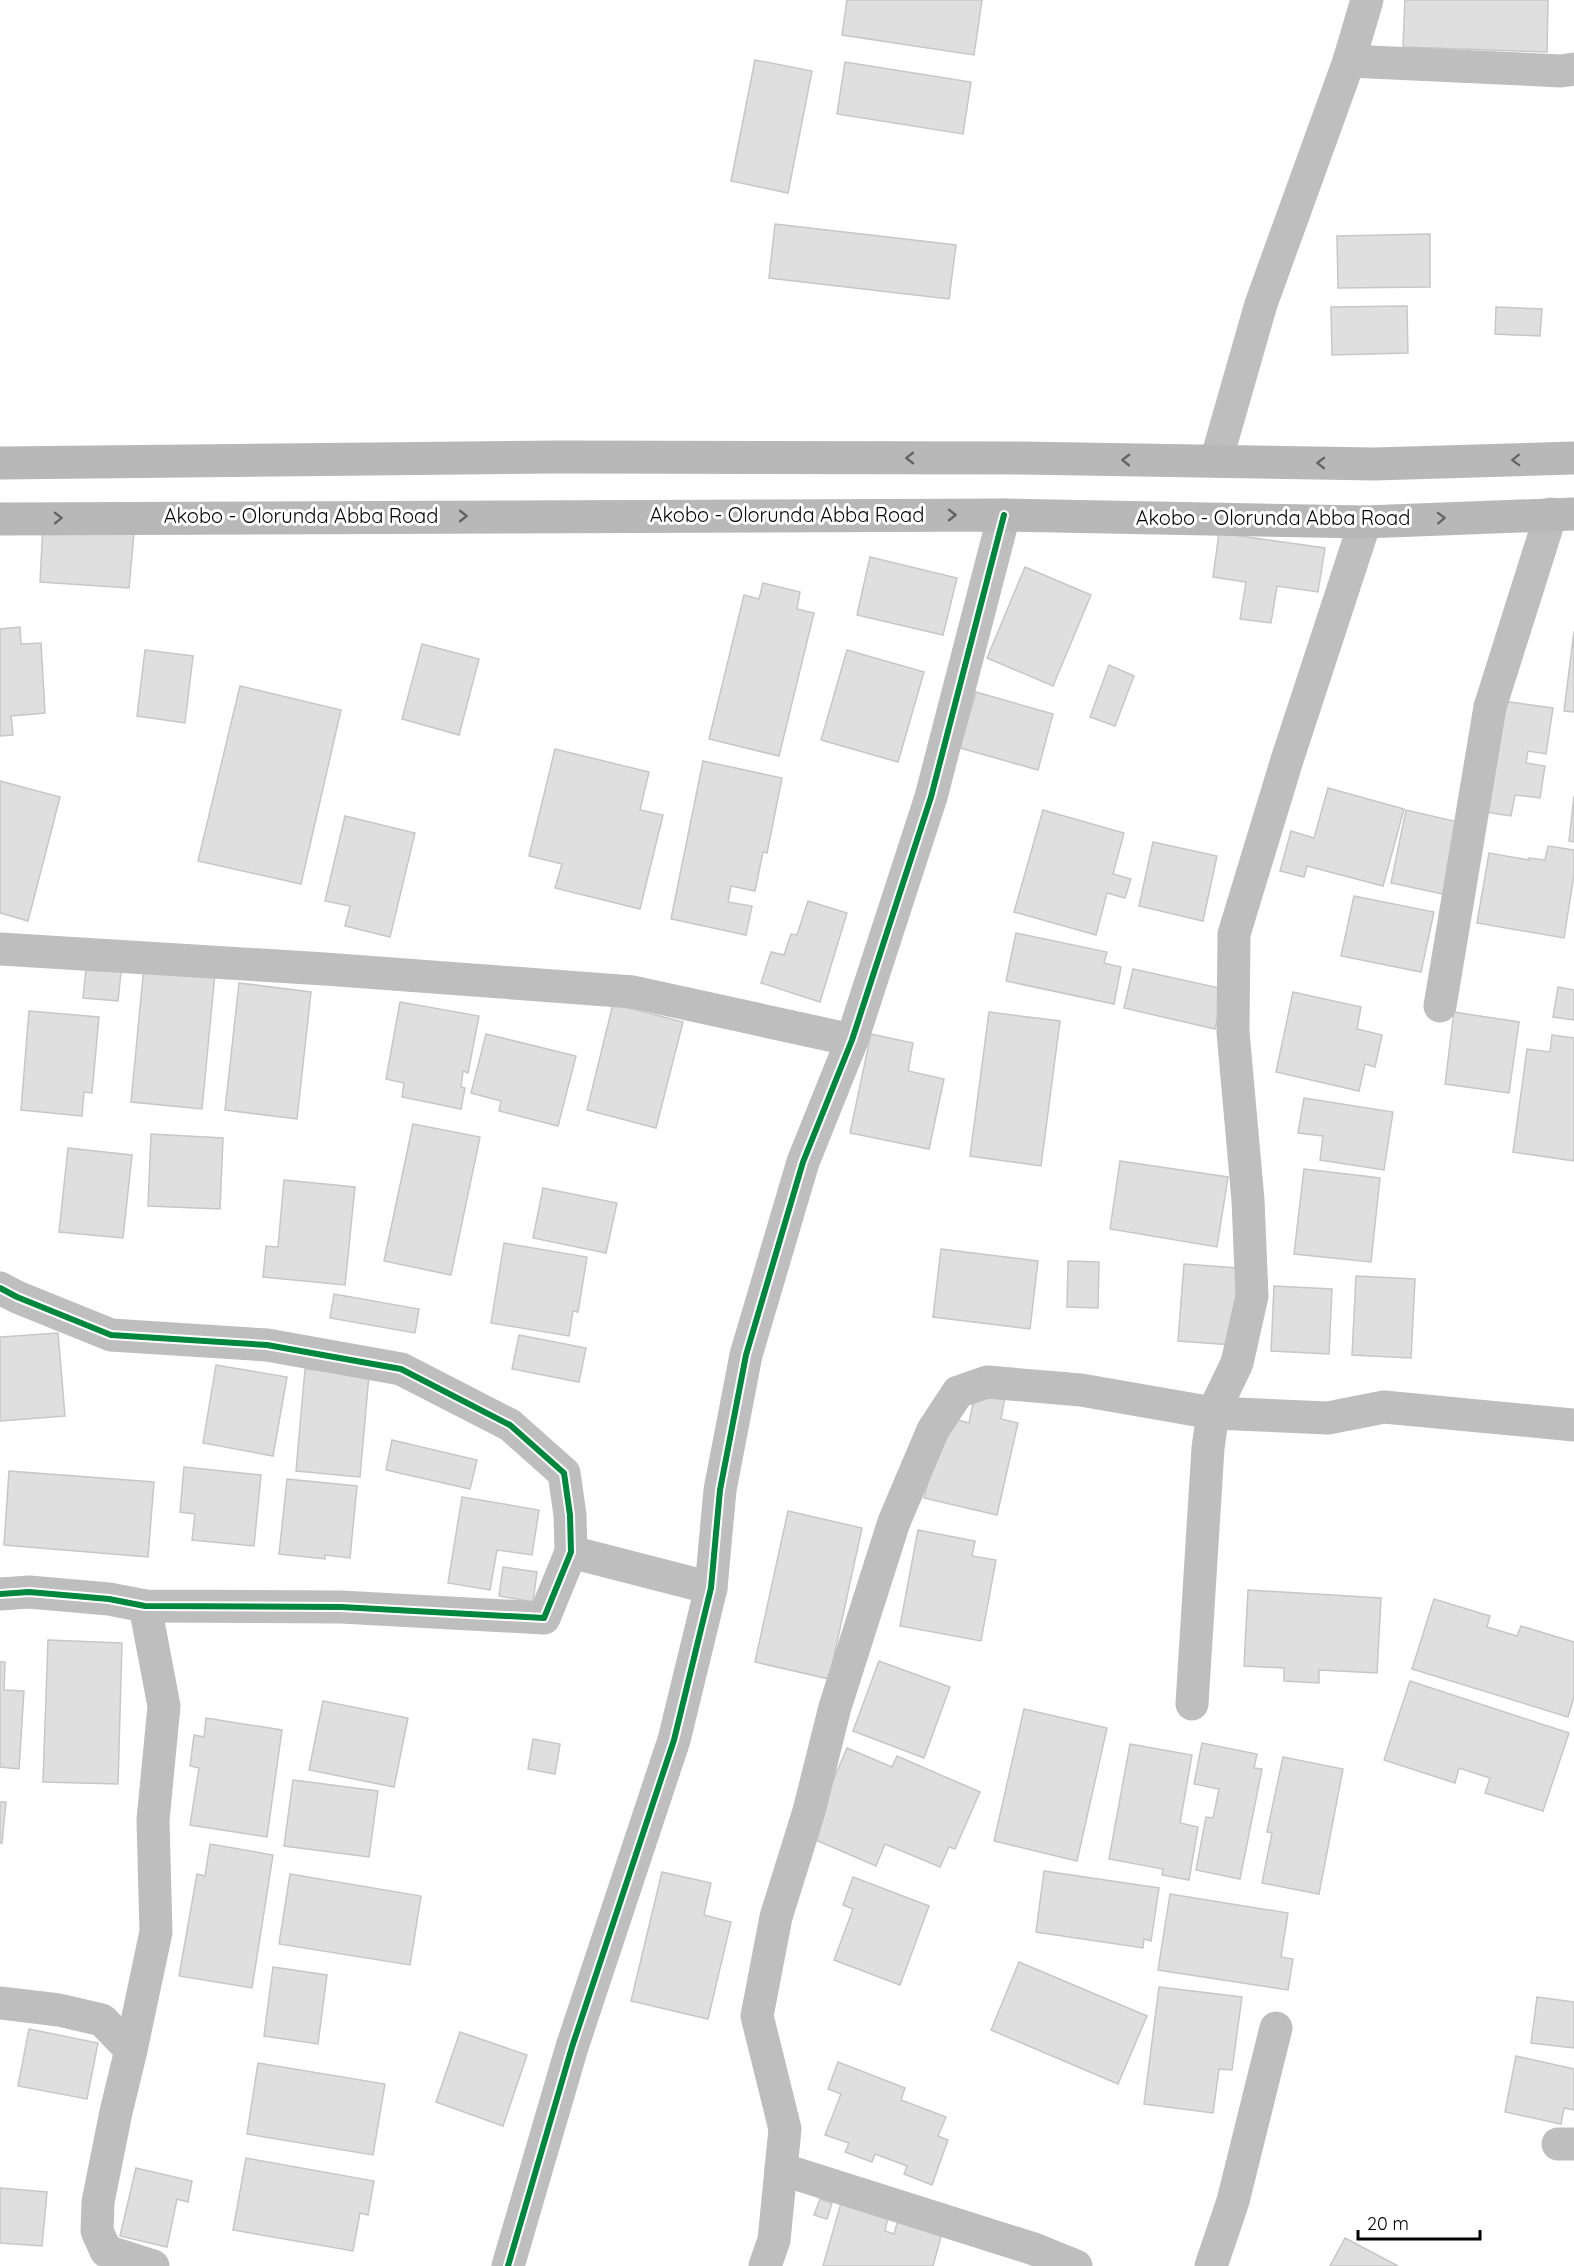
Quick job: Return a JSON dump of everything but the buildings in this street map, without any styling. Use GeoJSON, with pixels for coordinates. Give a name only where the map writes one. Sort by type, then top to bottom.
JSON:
{"type":"FeatureCollection","features":[{"type":"Feature","properties":{"kind":"main road"},"geometry":{"type":"LineString","coordinates":[[0,463],[558,458],[1021,458],[1374,464],[1574,458]]}},
{"type":"Feature","properties":{"kind":"main road","name":"Akobo - Olorunda Abba Road"},"geometry":{"type":"LineString","coordinates":[[0,519],[1004,515],[1365,522],[1563,514]]}},
{"type":"Feature","properties":{"kind":"street"},"geometry":{"type":"LineString","coordinates":[[1216,461],[1262,304],[1349,61],[1367,0]]}},
{"type":"Feature","properties":{"kind":"street"},"geometry":{"type":"LineString","coordinates":[[1349,61],[1561,71],[1574,69]]}},
{"type":"Feature","properties":{"kind":"street"},"geometry":{"type":"LineString","coordinates":[[1440,1006],[1490,707],[1563,514]]}},
{"type":"Feature","properties":{"kind":"street"},"geometry":{"type":"LineString","coordinates":[[508,2266],[572,2047],[674,1740],[711,1588],[720,1490],[746,1355],[803,1162],[852,1040],[931,797],[1004,515]]}},
{"type":"Feature","properties":{"kind":"street"},"geometry":{"type":"LineString","coordinates":[[1192,1704],[1208,1448],[1213,1413],[1237,1363],[1252,1296],[1248,1200],[1233,1032],[1234,934],[1291,748],[1365,522]]}},
{"type":"Feature","properties":{"kind":"street"},"geometry":{"type":"LineString","coordinates":[[0,949],[325,969],[633,992],[852,1040]]}},
{"type":"Feature","properties":{"kind":"street"},"geometry":{"type":"LineString","coordinates":[[0,1288],[111,1335],[267,1345],[401,1369],[510,1425],[564,1473],[570,1515],[571,1552],[544,1618],[341,1607],[145,1606],[109,1599],[28,1592],[0,1594]]}},
{"type":"Feature","properties":{"kind":"street"},"geometry":{"type":"LineString","coordinates":[[765,2266],[774,2240],[784,2129],[757,2016],[776,1917],[809,1811],[836,1707],[894,1522],[933,1430],[958,1392],[987,1382],[1081,1390],[1213,1413],[1328,1418],[1384,1407],[1574,1425]]}},
{"type":"Feature","properties":{"kind":"street"},"geometry":{"type":"LineString","coordinates":[[571,1552],[711,1588]]}},
{"type":"Feature","properties":{"kind":"street"},"geometry":{"type":"LineString","coordinates":[[145,1606],[164,1706],[153,1820],[156,1932],[98,2202],[97,2231],[106,2252],[153,2266]]}},
{"type":"Feature","properties":{"kind":"street"},"geometry":{"type":"LineString","coordinates":[[102,2020],[144,1991]]}},
{"type":"Feature","properties":{"kind":"street"},"geometry":{"type":"LineString","coordinates":[[0,2003],[59,2010],[102,2020],[131,2050]]}},
{"type":"Feature","properties":{"kind":"street"},"geometry":{"type":"LineString","coordinates":[[1211,2266],[1233,2201],[1276,2028]]}},
{"type":"Feature","properties":{"kind":"street"},"geometry":{"type":"LineString","coordinates":[[781,2169],[1034,2249],[1076,2266]]}},
{"type":"Feature","properties":{"kind":"cycle path"},"geometry":{"type":"LineString","coordinates":[[508,2266],[572,2047],[674,1740],[711,1588],[720,1490],[746,1355],[803,1162],[852,1040],[931,797],[1004,515]]}},
{"type":"Feature","properties":{"kind":"cycle path"},"geometry":{"type":"LineString","coordinates":[[0,1288],[111,1335],[267,1345],[401,1369],[510,1425],[564,1473],[570,1515],[571,1552],[544,1618],[341,1607],[145,1606],[109,1599],[29,1592],[0,1594]]}}]}
